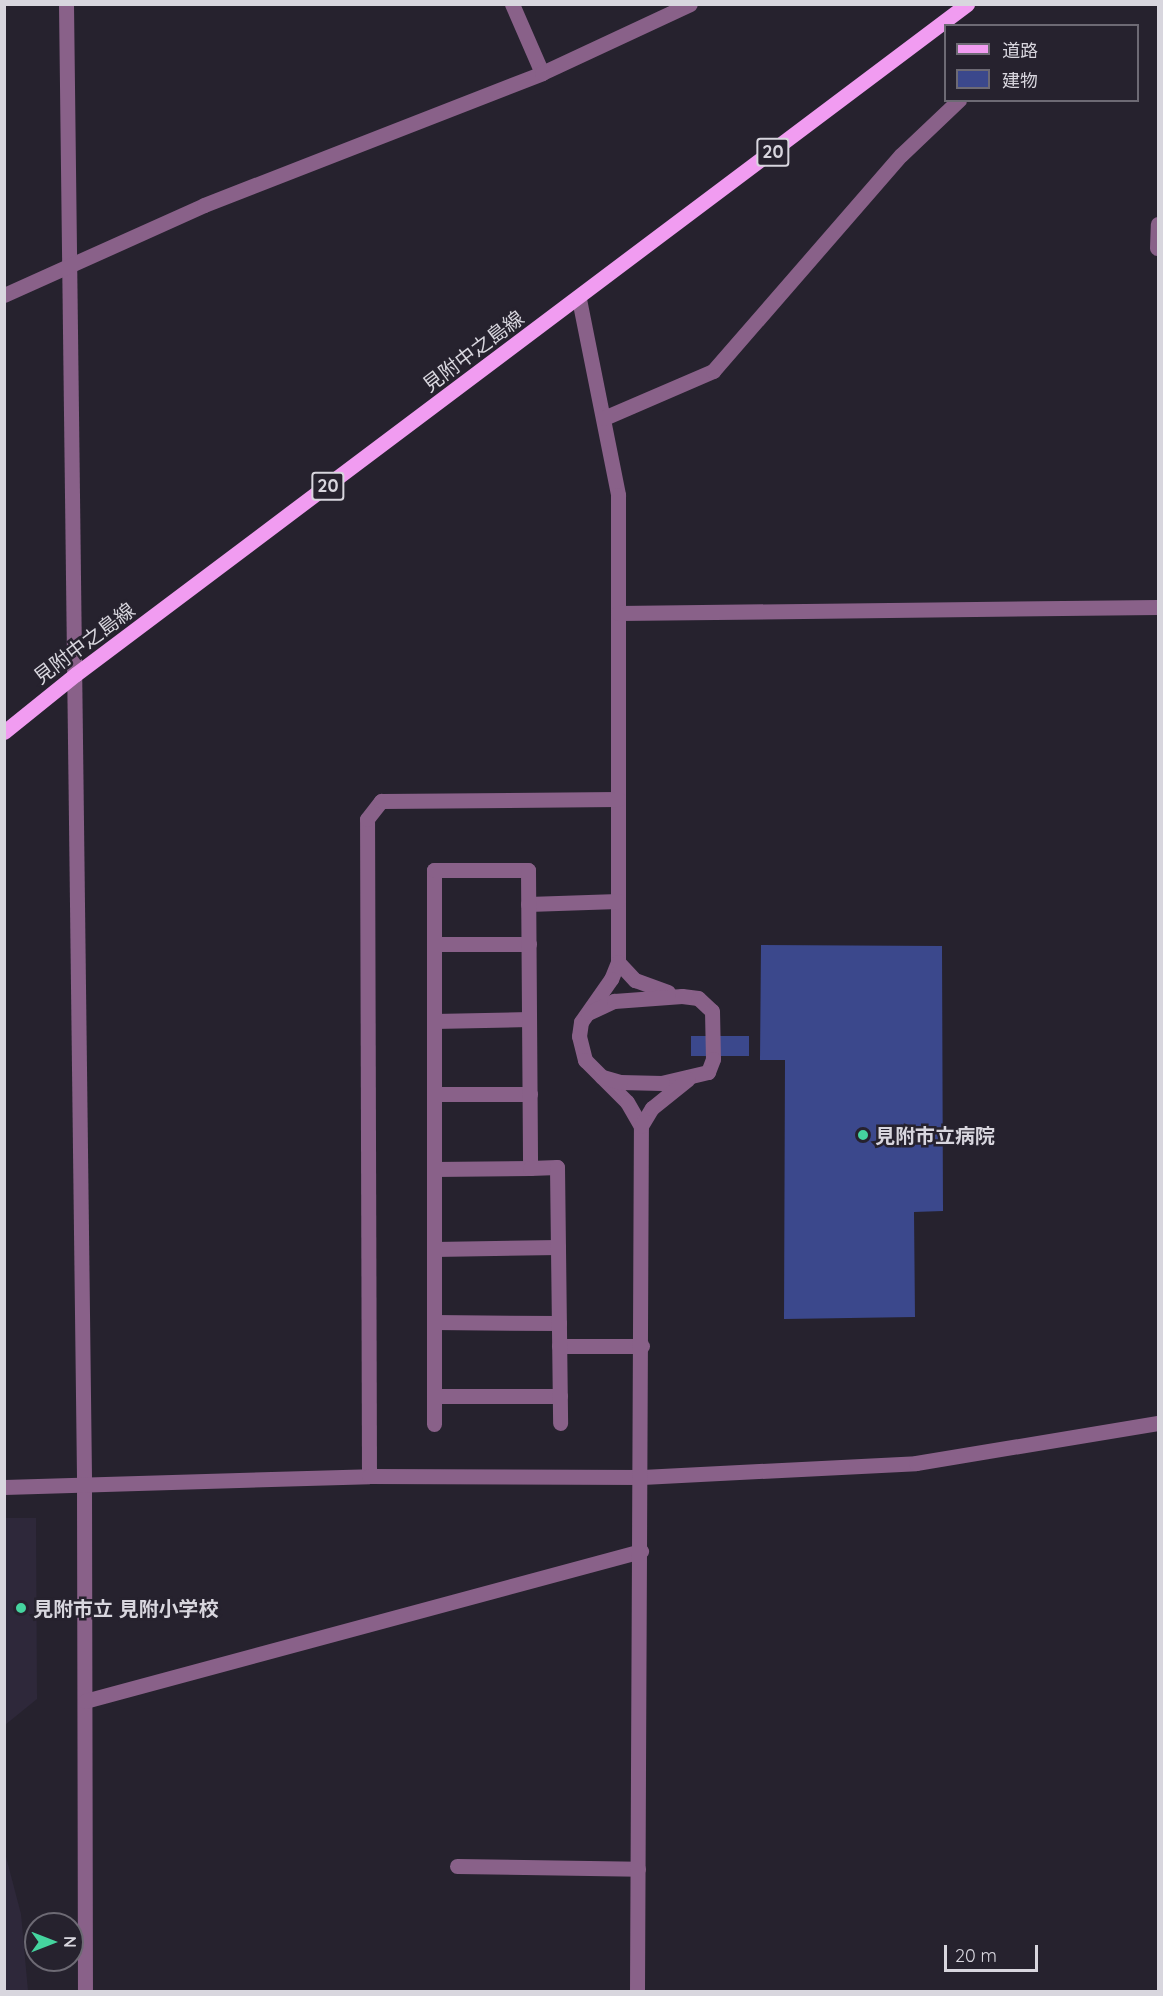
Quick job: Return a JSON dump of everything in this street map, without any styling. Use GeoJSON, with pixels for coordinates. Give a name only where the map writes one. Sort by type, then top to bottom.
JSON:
{"type":"FeatureCollection","features":[{"type":"Feature","properties":{"kind":"main road","name":"見附中之島線"},"geometry":{"type":"LineString","coordinates":[[948,23],[967,4]]}},
{"type":"Feature","properties":{"kind":"main road","name":"見附中之島線"},"geometry":{"type":"LineString","coordinates":[[4,732],[76,674],[944,26]]}},
{"type":"Feature","properties":{"kind":"street"},"geometry":{"type":"LineString","coordinates":[[66,4],[76,674],[84,1486],[85,1992]]}},
{"type":"Feature","properties":{"kind":"street"},"geometry":{"type":"LineString","coordinates":[[512,4],[542,73]]}},
{"type":"Feature","properties":{"kind":"street"},"geometry":{"type":"LineString","coordinates":[[4,295],[204,205],[542,73],[690,4]]}},
{"type":"Feature","properties":{"kind":"street"},"geometry":{"type":"LineString","coordinates":[[604,418],[713,370],[901,155],[957,102]]}},
{"type":"Feature","properties":{"kind":"street"},"geometry":{"type":"LineString","coordinates":[[1157,248],[1158,224]]}},
{"type":"Feature","properties":{"kind":"street"},"geometry":{"type":"LineString","coordinates":[[579,299],[618,495],[618,962],[612,979],[581,1022],[580,1047],[589,1065],[627,1102],[641,1126],[642,1477],[637,1992]]}},
{"type":"Feature","properties":{"kind":"street"},"geometry":{"type":"LineString","coordinates":[[618,613],[1158,607]]}},
{"type":"Feature","properties":{"kind":"street"},"geometry":{"type":"LineString","coordinates":[[369,1476],[367,819],[381,801],[618,799]]}},
{"type":"Feature","properties":{"kind":"street"},"geometry":{"type":"LineString","coordinates":[[434,1424],[434,870],[528,870],[530,1168]]}},
{"type":"Feature","properties":{"kind":"street"},"geometry":{"type":"LineString","coordinates":[[528,903],[618,902]]}},
{"type":"Feature","properties":{"kind":"street"},"geometry":{"type":"LineString","coordinates":[[434,944],[529,944]]}},
{"type":"Feature","properties":{"kind":"street"},"geometry":{"type":"LineString","coordinates":[[618,962],[635,980],[682,996]]}},
{"type":"Feature","properties":{"kind":"street"},"geometry":{"type":"LineString","coordinates":[[587,1013],[614,1001],[682,996],[698,998],[712,1011],[713,1059],[708,1072],[688,1078],[640,1084],[602,1077]]}},
{"type":"Feature","properties":{"kind":"street"},"geometry":{"type":"LineString","coordinates":[[434,1021],[529,1019]]}},
{"type":"Feature","properties":{"kind":"street"},"geometry":{"type":"LineString","coordinates":[[641,1126],[652,1108],[688,1078]]}},
{"type":"Feature","properties":{"kind":"street"},"geometry":{"type":"LineString","coordinates":[[434,1094],[530,1094]]}},
{"type":"Feature","properties":{"kind":"street"},"geometry":{"type":"LineString","coordinates":[[434,1169],[557,1167],[560,1423]]}},
{"type":"Feature","properties":{"kind":"street"},"geometry":{"type":"LineString","coordinates":[[434,1249],[558,1247]]}},
{"type":"Feature","properties":{"kind":"street"},"geometry":{"type":"LineString","coordinates":[[434,1322],[559,1323]]}},
{"type":"Feature","properties":{"kind":"street"},"geometry":{"type":"LineString","coordinates":[[559,1346],[642,1346]]}},
{"type":"Feature","properties":{"kind":"street"},"geometry":{"type":"LineString","coordinates":[[434,1396],[560,1396]]}},
{"type":"Feature","properties":{"kind":"street"},"geometry":{"type":"LineString","coordinates":[[4,1487],[369,1476],[642,1477],[916,1463],[1158,1423]]}},
{"type":"Feature","properties":{"kind":"street"},"geometry":{"type":"LineString","coordinates":[[85,1701],[641,1551]]}},
{"type":"Feature","properties":{"kind":"street"},"geometry":{"type":"LineString","coordinates":[[457,1866],[638,1869]]}},
{"type":"Feature","properties":{"kind":"shaded area","name":"見附市立 見附小学校"},"geometry":{"type":"Polygon","coordinates":[[[5,1518],[36,1518],[37,1699],[5,1725],[5,1518]]]}},
{"type":"Feature","properties":{"kind":"shaded area"},"geometry":{"type":"Polygon","coordinates":[[[5,1853],[21,1914],[24,1972],[26,1972],[28,1991],[5,1991],[5,1853]]]}},
{"type":"Feature","properties":{"kind":"building","name":"見附市立病院"},"geometry":{"type":"Polygon","coordinates":[[[761,945],[942,946],[943,1211],[914,1212],[915,1317],[784,1319],[785,1060],[760,1060],[761,945]]]}},
{"type":"Feature","properties":{"kind":"building"},"geometry":{"type":"Polygon","coordinates":[[[691,1036],[749,1036],[749,1056],[691,1056],[691,1036]]]}},
{"type":"Feature","properties":{"kind":"place","name":"見附市立病院"},"geometry":{"type":"Point","coordinates":[863,1135]}},
{"type":"Feature","properties":{"kind":"place","name":"見附市立 見附小学校"},"geometry":{"type":"Point","coordinates":[21,1608]}}]}
